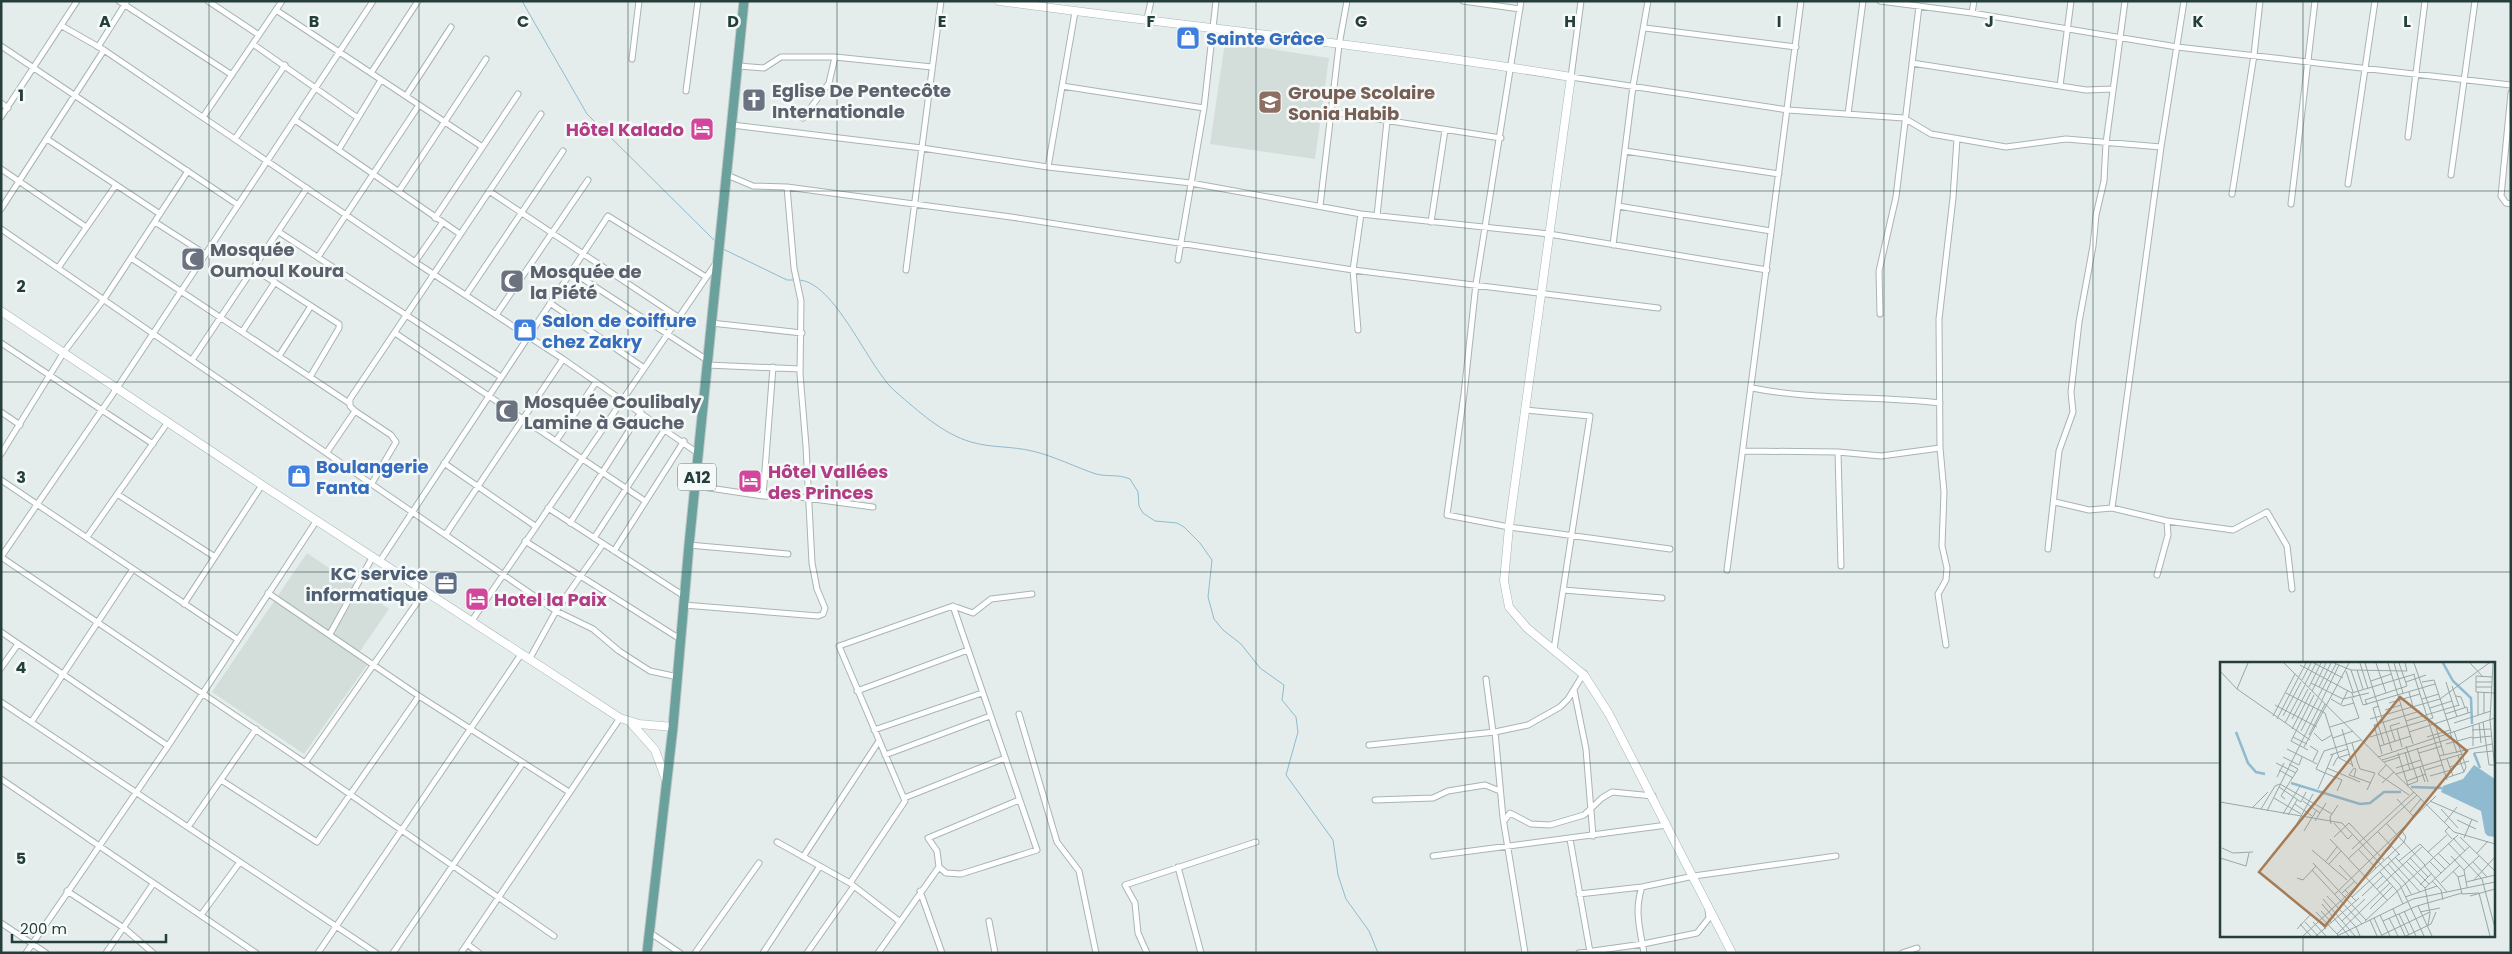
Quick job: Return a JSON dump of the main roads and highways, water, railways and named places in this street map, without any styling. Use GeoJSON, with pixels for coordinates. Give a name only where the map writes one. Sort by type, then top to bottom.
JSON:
{"type":"FeatureCollection","features":[{"type":"Feature","properties":{"kind":"main road","name":"A12"},"geometry":{"type":"LineString","coordinates":[[647,953],[673,727],[689,545],[700,454],[707,362],[728,175],[744,1]]}},
{"type":"Feature","properties":{"kind":"waterway"},"geometry":{"type":"LineString","coordinates":[[522,1],[587,114],[715,241]]}},
{"type":"Feature","properties":{"kind":"waterway"},"geometry":{"type":"LineString","coordinates":[[723,249],[787,280],[794,280]]}},
{"type":"Feature","properties":{"kind":"waterway"},"geometry":{"type":"LineString","coordinates":[[798,280],[812,284],[825,294],[851,328],[886,381],[913,407],[941,428],[971,442],[1032,451],[1096,474],[1130,479],[1138,492],[1139,506],[1143,513],[1155,521],[1177,523],[1184,527],[1200,543],[1212,560],[1208,597],[1214,619],[1223,630],[1241,644],[1260,668],[1284,685],[1282,700],[1296,717],[1298,732],[1286,775],[1333,840],[1338,875],[1346,899],[1369,931],[1378,953]]}},
{"type":"Feature","properties":{"kind":"place","name":"Sainte Grâce"},"geometry":{"type":"Point","coordinates":[1188,38]}},
{"type":"Feature","properties":{"kind":"place","name":"Eglise De Pentecôte Internationale"},"geometry":{"type":"Point","coordinates":[754,100]}},
{"type":"Feature","properties":{"kind":"place","name":"Groupe Scolaire Sonia Habib"},"geometry":{"type":"Point","coordinates":[1270,102]}},
{"type":"Feature","properties":{"kind":"place","name":"Hôtel Kalado"},"geometry":{"type":"Point","coordinates":[702,129]}},
{"type":"Feature","properties":{"kind":"place","name":"Mosquée Oumoul Koura"},"geometry":{"type":"Point","coordinates":[193,259]}},
{"type":"Feature","properties":{"kind":"place","name":"Mosquée de la Piété"},"geometry":{"type":"Point","coordinates":[512,281]}},
{"type":"Feature","properties":{"kind":"place","name":"Salon de coiffure chez Zakry"},"geometry":{"type":"Point","coordinates":[525,330]}},
{"type":"Feature","properties":{"kind":"place","name":"Mosquée Coulibaly Lamine à Gauche"},"geometry":{"type":"Point","coordinates":[507,411]}},
{"type":"Feature","properties":{"kind":"place","name":"Boulangerie Fanta"},"geometry":{"type":"Point","coordinates":[299,476]}},
{"type":"Feature","properties":{"kind":"place","name":"Hôtel Vallées des Princes"},"geometry":{"type":"Point","coordinates":[750,481]}},
{"type":"Feature","properties":{"kind":"place","name":"KC service informatique"},"geometry":{"type":"Point","coordinates":[446,583]}},
{"type":"Feature","properties":{"kind":"place","name":"Hotel la Paix"},"geometry":{"type":"Point","coordinates":[477,599]}}]}
